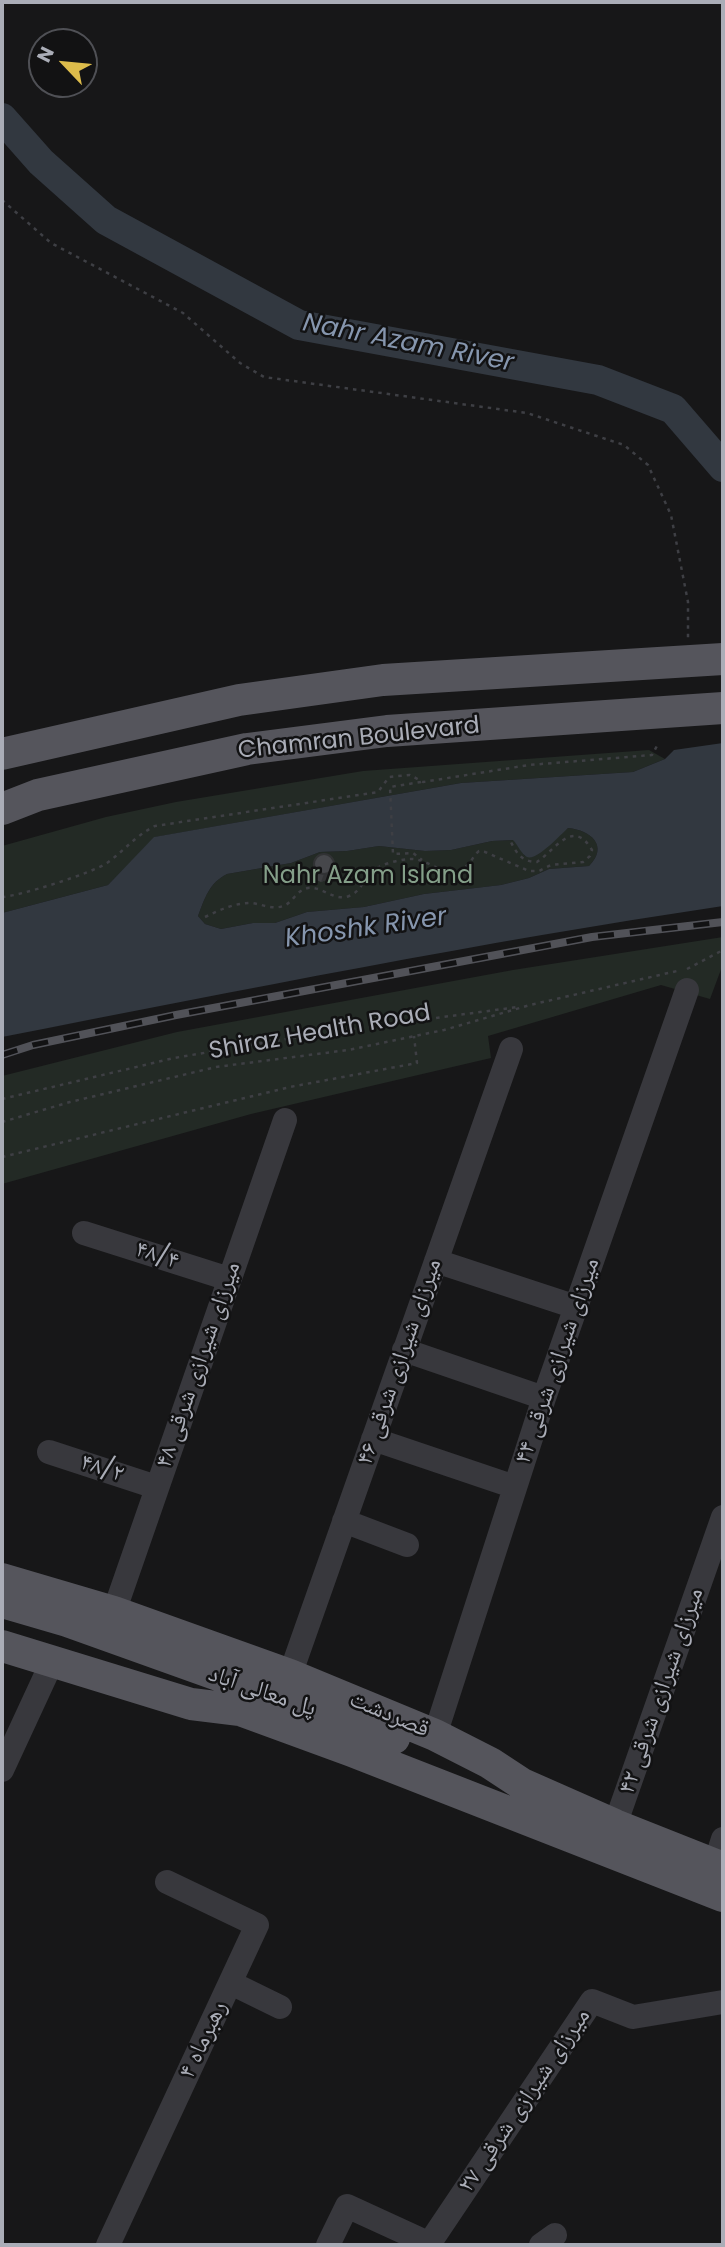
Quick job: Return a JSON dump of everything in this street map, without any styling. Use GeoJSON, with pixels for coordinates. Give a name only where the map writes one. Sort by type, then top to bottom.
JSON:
{"type":"FeatureCollection","features":[{"type":"Feature","properties":{"kind":"main road","name":"Chamran Boulevard"},"geometry":{"type":"LineString","coordinates":[[2,754],[239,700],[383,680],[723,659]]}},
{"type":"Feature","properties":{"kind":"main road","name":"Chamran Boulevard"},"geometry":{"type":"LineString","coordinates":[[10,804],[38,794],[247,749],[361,734],[723,708]]}},
{"type":"Feature","properties":{"kind":"main road","name":"قصردشت"},"geometry":{"type":"LineString","coordinates":[[2,1579],[114,1612],[290,1675],[427,1741]]}},
{"type":"Feature","properties":{"kind":"main road","name":"پل معالی آباد"},"geometry":{"type":"LineString","coordinates":[[2,1602],[67,1621],[214,1675],[427,1741],[615,1825]]}},
{"type":"Feature","properties":{"kind":"main road","name":"پل معالی آباد"},"geometry":{"type":"LineString","coordinates":[[2,1628],[59,1642],[240,1710]]}},
{"type":"Feature","properties":{"kind":"main road","name":"قصردشت"},"geometry":{"type":"LineString","coordinates":[[2,1646],[191,1704],[240,1710],[723,1896]]}},
{"type":"Feature","properties":{"kind":"main road"},"geometry":{"type":"LineString","coordinates":[[615,1825],[720,1857]]}},
{"type":"Feature","properties":{"kind":"street","name":"۴۴ میرزای شیرازی شرقی"},"geometry":{"type":"LineString","coordinates":[[427,1741],[687,990]]}},
{"type":"Feature","properties":{"kind":"street","name":"۴۶ میرزای شیرازی شرقی"},"geometry":{"type":"LineString","coordinates":[[290,1675],[510,1049]]}},
{"type":"Feature","properties":{"kind":"street","name":"۴۸ میرزای شیرازی شرقی"},"geometry":{"type":"LineString","coordinates":[[114,1612],[285,1120]]}},
{"type":"Feature","properties":{"kind":"street","name":"۴۸/۴"},"geometry":{"type":"LineString","coordinates":[[84,1233],[229,1279]]}},
{"type":"Feature","properties":{"kind":"street"},"geometry":{"type":"LineString","coordinates":[[436,1261],[576,1307]]}},
{"type":"Feature","properties":{"kind":"street"},"geometry":{"type":"LineString","coordinates":[[404,1350],[544,1398]]}},
{"type":"Feature","properties":{"kind":"street"},"geometry":{"type":"LineString","coordinates":[[373,1439],[515,1487]]}},
{"type":"Feature","properties":{"kind":"street","name":"۴۸/۲"},"geometry":{"type":"LineString","coordinates":[[49,1452],[156,1486]]}},
{"type":"Feature","properties":{"kind":"street","name":"۴۲ میرزای شیرازی شرقی"},"geometry":{"type":"LineString","coordinates":[[615,1825],[723,1517]]}},
{"type":"Feature","properties":{"kind":"street"},"geometry":{"type":"LineString","coordinates":[[344,1521],[407,1545]]}},
{"type":"Feature","properties":{"kind":"street"},"geometry":{"type":"LineString","coordinates":[[2,1770],[52,1662]]}},
{"type":"Feature","properties":{"kind":"street","name":"۴ رهبرماه"},"geometry":{"type":"LineString","coordinates":[[108,2245],[257,1925],[167,1882]]}},
{"type":"Feature","properties":{"kind":"street"},"geometry":{"type":"LineString","coordinates":[[231,1983],[280,2007]]}},
{"type":"Feature","properties":{"kind":"street","name":"۲۷ میرزای شیرازی شرقی"},"geometry":{"type":"LineString","coordinates":[[431,2244],[592,2001],[633,2017],[723,2002]]}},
{"type":"Feature","properties":{"kind":"street"},"geometry":{"type":"LineString","coordinates":[[328,2245],[347,2206],[431,2244]]}},
{"type":"Feature","properties":{"kind":"path"},"geometry":{"type":"LineString","coordinates":[[2,200],[51,243],[183,313],[240,363],[264,377],[527,413],[624,445],[648,465],[671,515],[688,602],[689,662]]}},
{"type":"Feature","properties":{"kind":"path"},"geometry":{"type":"LineString","coordinates":[[510,840],[514,851],[529,862],[537,863],[571,835],[578,835],[592,850],[583,862],[551,865],[529,871],[479,851],[468,866],[456,873],[445,872],[413,853],[393,854],[390,787],[529,765],[652,755],[658,744]]}},
{"type":"Feature","properties":{"kind":"path"},"geometry":{"type":"LineString","coordinates":[[2,897],[91,872],[108,862],[138,834],[155,826],[378,792],[389,777],[410,775],[422,782]]}},
{"type":"Feature","properties":{"kind":"path"},"geometry":{"type":"LineString","coordinates":[[205,917],[236,904],[254,903],[274,908],[285,906],[299,891],[307,888],[318,888],[337,897],[348,897],[359,890],[372,872],[383,865],[411,859],[422,860]]}},
{"type":"Feature","properties":{"kind":"path","name":"Shiraz Health Road"},"geometry":{"type":"LineString","coordinates":[[2,1122],[70,1102],[216,1067],[348,1050],[414,1036],[530,1005],[685,969],[723,950]]}},
{"type":"Feature","properties":{"kind":"path"},"geometry":{"type":"LineString","coordinates":[[2,1099],[174,1058],[316,1034],[530,1005]]}},
{"type":"Feature","properties":{"kind":"path"},"geometry":{"type":"LineString","coordinates":[[2,1157],[289,1087],[417,1063],[414,1036]]}},
{"type":"Feature","properties":{"kind":"green space"},"geometry":{"type":"Polygon","coordinates":[[[649,750],[665,759],[633,772],[461,783],[155,837],[108,885],[2,913],[2,846],[106,817],[176,802],[363,771],[649,750]]]}},
{"type":"Feature","properties":{"kind":"green space","name":"Nahr Azam Island"},"geometry":{"type":"Polygon","coordinates":[[[568,828],[584,832],[595,840],[597,852],[589,866],[549,869],[529,878],[501,885],[424,894],[364,907],[307,912],[275,923],[253,923],[221,929],[205,924],[198,916],[212,886],[227,874],[291,863],[320,852],[379,846],[425,851],[451,850],[492,841],[514,840],[525,856],[568,828]]]}},
{"type":"Feature","properties":{"kind":"green space"},"geometry":{"type":"Polygon","coordinates":[[[723,937],[723,964],[710,999],[661,985],[488,1036],[491,1058],[251,1114],[2,1184],[2,1076],[177,1032],[513,970],[723,937]]]}},
{"type":"Feature","properties":{"kind":"water","name":"Khoshk River"},"geometry":{"type":"Polygon","coordinates":[[[723,743],[723,906],[452,951],[2,1037],[2,913],[108,885],[154,837],[461,783],[633,772],[665,759],[674,750],[723,743]],[[568,828],[531,857],[525,856],[513,840],[492,841],[451,850],[425,851],[379,846],[320,852],[291,863],[227,874],[212,886],[198,916],[205,924],[221,929],[253,923],[275,923],[307,912],[364,907],[424,894],[501,885],[529,878],[549,869],[589,866],[597,852],[595,840],[576,829],[568,828]]]}},
{"type":"Feature","properties":{"kind":"building"},"geometry":{"type":"Polygon","coordinates":[[[324,854],[331,857],[334,864],[331,871],[324,874],[317,871],[314,864],[317,857],[324,854]]]}},
{"type":"Feature","properties":{"kind":"waterway","name":"Nahr Azam River"},"geometry":{"type":"LineString","coordinates":[[2,118],[41,162],[106,220],[299,325],[598,380],[673,409],[723,467]]}},
{"type":"Feature","properties":{"kind":"railway"},"geometry":{"type":"LineString","coordinates":[[2,1055],[33,1045],[176,1015],[592,937],[723,922]]}}]}
